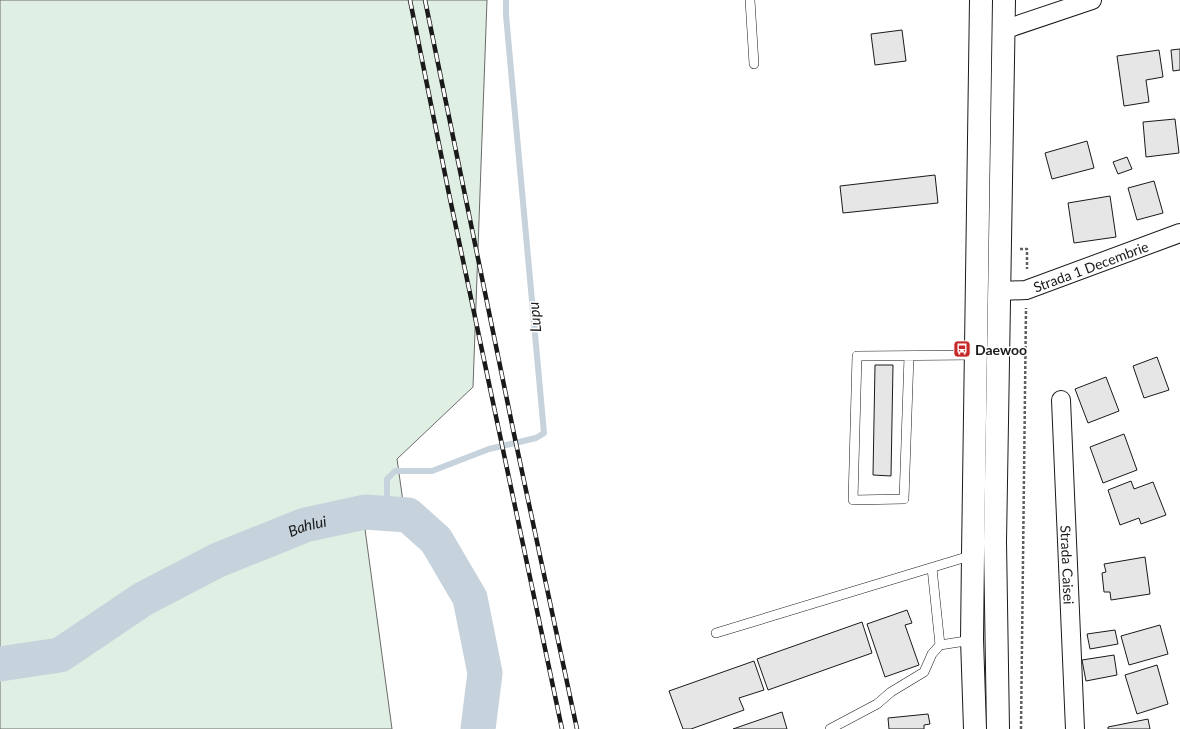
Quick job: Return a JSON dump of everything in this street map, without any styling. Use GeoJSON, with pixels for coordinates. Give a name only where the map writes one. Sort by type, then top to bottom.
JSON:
{"type":"FeatureCollection","features":[{"type":"Feature","properties":{"kind":"highway"},"geometry":{"type":"LineString","coordinates":[[975,729],[972,639],[981,0]]}},
{"type":"Feature","properties":{"kind":"highway"},"geometry":{"type":"LineString","coordinates":[[998,729],[995,542],[1004,0]]}},
{"type":"Feature","properties":{"kind":"street"},"geometry":{"type":"LineString","coordinates":[[1003,30],[1092,0]]}},
{"type":"Feature","properties":{"kind":"street","name":"Strada 1 Decembrie"},"geometry":{"type":"LineString","coordinates":[[1000,290],[1026,290],[1180,233]]}},
{"type":"Feature","properties":{"kind":"street","name":"Strada Caisei"},"geometry":{"type":"LineString","coordinates":[[1061,400],[1075,729]]}},
{"type":"Feature","properties":{"kind":"lane"},"geometry":{"type":"LineString","coordinates":[[750,0],[754,64]]}},
{"type":"Feature","properties":{"kind":"lane"},"geometry":{"type":"LineString","coordinates":[[909,356],[904,499],[853,500],[857,356],[976,355]]}},
{"type":"Feature","properties":{"kind":"lane"},"geometry":{"type":"LineString","coordinates":[[716,633],[973,555]]}},
{"type":"Feature","properties":{"kind":"lane"},"geometry":{"type":"LineString","coordinates":[[932,568],[940,645]]}},
{"type":"Feature","properties":{"kind":"lane"},"geometry":{"type":"LineString","coordinates":[[830,729],[877,704],[891,692],[924,672],[932,654],[940,645],[972,639]]}},
{"type":"Feature","properties":{"kind":"path"},"geometry":{"type":"LineString","coordinates":[[1000,248],[1027,249],[1021,729]]}},
{"type":"Feature","properties":{"kind":"green space"},"geometry":{"type":"Polygon","coordinates":[[[0,0],[487,0],[473,387],[397,459],[406,523],[365,529],[392,729],[0,729],[0,0]]]}},
{"type":"Feature","properties":{"kind":"building"},"geometry":{"type":"Polygon","coordinates":[[[902,30],[906,61],[875,65],[871,34],[902,30]]]}},
{"type":"Feature","properties":{"kind":"building"},"geometry":{"type":"Polygon","coordinates":[[[1180,49],[1180,70],[1173,71],[1171,50],[1180,49]]]}},
{"type":"Feature","properties":{"kind":"building"},"geometry":{"type":"Polygon","coordinates":[[[1159,50],[1163,77],[1146,80],[1149,102],[1124,106],[1117,56],[1159,50]]]}},
{"type":"Feature","properties":{"kind":"building"},"geometry":{"type":"Polygon","coordinates":[[[1175,119],[1179,153],[1146,157],[1143,122],[1175,119]]]}},
{"type":"Feature","properties":{"kind":"building"},"geometry":{"type":"Polygon","coordinates":[[[1087,141],[1094,168],[1052,179],[1045,153],[1087,141]]]}},
{"type":"Feature","properties":{"kind":"building"},"geometry":{"type":"Polygon","coordinates":[[[1127,157],[1132,169],[1118,174],[1113,162],[1127,157]]]}},
{"type":"Feature","properties":{"kind":"building"},"geometry":{"type":"Polygon","coordinates":[[[935,175],[938,203],[843,213],[840,186],[935,175]]]}},
{"type":"Feature","properties":{"kind":"building"},"geometry":{"type":"Polygon","coordinates":[[[1154,181],[1163,213],[1137,220],[1128,188],[1154,181]]]}},
{"type":"Feature","properties":{"kind":"building"},"geometry":{"type":"Polygon","coordinates":[[[1110,196],[1116,237],[1074,243],[1068,203],[1110,196]]]}},
{"type":"Feature","properties":{"kind":"building"},"geometry":{"type":"Polygon","coordinates":[[[1157,357],[1169,390],[1144,398],[1133,366],[1157,357]]]}},
{"type":"Feature","properties":{"kind":"building"},"geometry":{"type":"Polygon","coordinates":[[[875,365],[893,365],[891,476],[873,475],[875,365]]]}},
{"type":"Feature","properties":{"kind":"building"},"geometry":{"type":"Polygon","coordinates":[[[1106,377],[1119,411],[1088,423],[1075,389],[1106,377]]]}},
{"type":"Feature","properties":{"kind":"building"},"geometry":{"type":"Polygon","coordinates":[[[1124,434],[1137,470],[1103,483],[1090,447],[1124,434]]]}},
{"type":"Feature","properties":{"kind":"building"},"geometry":{"type":"Polygon","coordinates":[[[1131,481],[1134,489],[1153,482],[1166,515],[1141,524],[1139,518],[1120,525],[1108,490],[1131,481]]]}},
{"type":"Feature","properties":{"kind":"building"},"geometry":{"type":"Polygon","coordinates":[[[1145,557],[1150,594],[1111,600],[1110,592],[1104,592],[1102,573],[1106,572],[1104,564],[1145,557]]]}},
{"type":"Feature","properties":{"kind":"building"},"geometry":{"type":"Polygon","coordinates":[[[907,610],[912,623],[905,625],[919,665],[885,677],[867,624],[907,610]]]}},
{"type":"Feature","properties":{"kind":"building"},"geometry":{"type":"Polygon","coordinates":[[[862,622],[872,653],[768,690],[757,659],[862,622]]]}},
{"type":"Feature","properties":{"kind":"building"},"geometry":{"type":"Polygon","coordinates":[[[1160,625],[1168,654],[1129,665],[1121,636],[1160,625]]]}},
{"type":"Feature","properties":{"kind":"building"},"geometry":{"type":"Polygon","coordinates":[[[1115,630],[1118,644],[1090,649],[1087,634],[1115,630]]]}},
{"type":"Feature","properties":{"kind":"building"},"geometry":{"type":"Polygon","coordinates":[[[1114,655],[1117,675],[1086,681],[1082,660],[1114,655]]]}},
{"type":"Feature","properties":{"kind":"building"},"geometry":{"type":"Polygon","coordinates":[[[754,661],[764,690],[739,698],[744,710],[691,729],[683,729],[669,691],[754,661]]]}},
{"type":"Feature","properties":{"kind":"building"},"geometry":{"type":"Polygon","coordinates":[[[1157,665],[1168,704],[1137,714],[1125,675],[1157,665]]]}},
{"type":"Feature","properties":{"kind":"building"},"geometry":{"type":"Polygon","coordinates":[[[782,712],[787,729],[733,729],[782,712]]]}},
{"type":"Feature","properties":{"kind":"building"},"geometry":{"type":"Polygon","coordinates":[[[928,714],[930,724],[924,725],[924,729],[889,729],[888,718],[928,714]]]}},
{"type":"Feature","properties":{"kind":"building"},"geometry":{"type":"Polygon","coordinates":[[[1148,719],[1150,729],[1108,729],[1108,727],[1148,719]]]}},
{"type":"Feature","properties":{"kind":"waterway","name":"Lupu"},"geometry":{"type":"LineString","coordinates":[[387,514],[387,479],[395,471],[432,471],[489,449],[536,438],[544,433],[506,15],[506,0]]}},
{"type":"Feature","properties":{"kind":"waterway","name":"Bahlui"},"geometry":{"type":"LineString","coordinates":[[0,664],[60,655],[143,599],[218,560],[305,525],[365,512],[408,515],[436,540],[470,598],[485,673],[478,729]]}},
{"type":"Feature","properties":{"kind":"railway"},"geometry":{"type":"LineString","coordinates":[[410,0],[449,194],[562,729]]}},
{"type":"Feature","properties":{"kind":"railway"},"geometry":{"type":"LineString","coordinates":[[425,0],[514,434],[577,729]]}},
{"type":"Feature","properties":{"kind":"place","name":"Daewoo"},"geometry":{"type":"Point","coordinates":[962,349]}}]}
